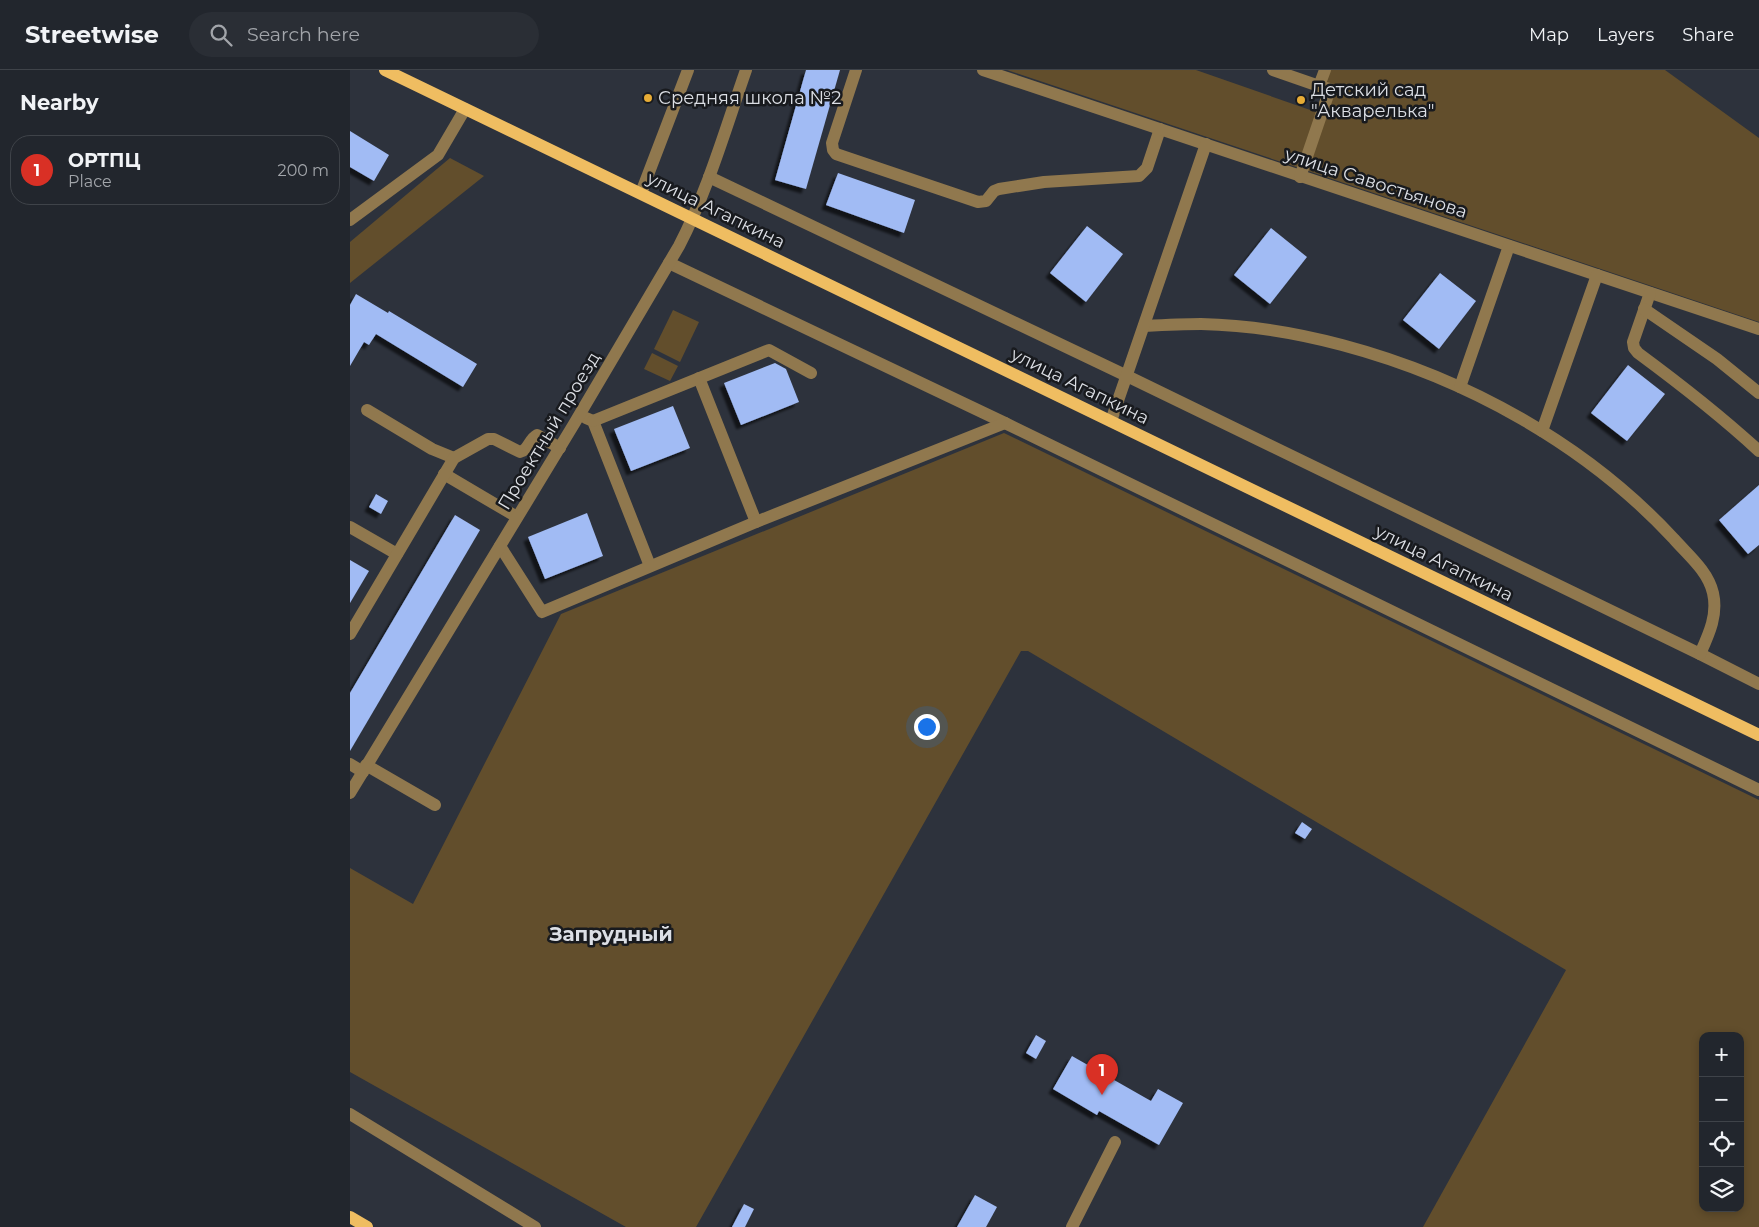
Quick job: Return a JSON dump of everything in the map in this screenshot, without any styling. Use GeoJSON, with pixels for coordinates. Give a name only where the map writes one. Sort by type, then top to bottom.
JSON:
{"type":"FeatureCollection","features":[{"type":"Feature","properties":{"kind":"main road","name":"улица Агапкина"},"geometry":{"type":"LineString","coordinates":[[385,70],[1759,735]]}},
{"type":"Feature","properties":{"kind":"main road"},"geometry":{"type":"LineString","coordinates":[[350,1217],[367,1227]]}},
{"type":"Feature","properties":{"kind":"street"},"geometry":{"type":"LineString","coordinates":[[641,193],[688,70]]}},
{"type":"Feature","properties":{"kind":"street","name":"Проектный проезд"},"geometry":{"type":"LineString","coordinates":[[350,793],[560,448],[694,218],[746,70]]}},
{"type":"Feature","properties":{"kind":"street"},"geometry":{"type":"LineString","coordinates":[[856,70],[832,143],[836,154],[978,202],[986,201],[994,191],[999,189],[1081,179],[1139,176],[1147,168],[1160,129]]}},
{"type":"Feature","properties":{"kind":"street","name":"улица Савостьянова"},"geometry":{"type":"LineString","coordinates":[[983,70],[1759,329]]}},
{"type":"Feature","properties":{"kind":"street"},"geometry":{"type":"LineString","coordinates":[[1273,70],[1330,89],[1300,176]]}},
{"type":"Feature","properties":{"kind":"street"},"geometry":{"type":"LineString","coordinates":[[1319,86],[1325,70]]}},
{"type":"Feature","properties":{"kind":"street"},"geometry":{"type":"LineString","coordinates":[[350,220],[438,155],[465,109]]}},
{"type":"Feature","properties":{"kind":"street"},"geometry":{"type":"LineString","coordinates":[[1111,421],[1206,144]]}},
{"type":"Feature","properties":{"kind":"street"},"geometry":{"type":"LineString","coordinates":[[709,177],[1127,376],[1759,684]]}},
{"type":"Feature","properties":{"kind":"street"},"geometry":{"type":"LineString","coordinates":[[1460,387],[1509,246]]}},
{"type":"Feature","properties":{"kind":"street"},"geometry":{"type":"LineString","coordinates":[[669,263],[1005,423],[1759,790]]}},
{"type":"Feature","properties":{"kind":"street"},"geometry":{"type":"LineString","coordinates":[[1542,432],[1597,275]]}},
{"type":"Feature","properties":{"kind":"street"},"geometry":{"type":"LineString","coordinates":[[1650,293],[1633,342],[1634,348],[1697,397],[1759,451]]}},
{"type":"Feature","properties":{"kind":"street"},"geometry":{"type":"LineString","coordinates":[[1644,309],[1717,359],[1759,393]]}},
{"type":"Feature","properties":{"kind":"street"},"geometry":{"type":"LineString","coordinates":[[1144,326],[1201,324],[1248,328],[1295,335],[1341,345],[1387,358],[1431,374],[1516,416],[1595,468],[1632,498],[1666,530],[1704,572],[1713,592],[1714,614],[1710,632],[1700,654]]}},
{"type":"Feature","properties":{"kind":"street"},"geometry":{"type":"LineString","coordinates":[[594,421],[769,350],[811,374]]}},
{"type":"Feature","properties":{"kind":"street"},"geometry":{"type":"LineString","coordinates":[[699,378],[756,522]]}},
{"type":"Feature","properties":{"kind":"street"},"geometry":{"type":"LineString","coordinates":[[367,410],[432,449],[454,458]]}},
{"type":"Feature","properties":{"kind":"street"},"geometry":{"type":"LineString","coordinates":[[580,414],[594,421],[650,566]]}},
{"type":"Feature","properties":{"kind":"street"},"geometry":{"type":"LineString","coordinates":[[500,546],[542,612],[756,522],[1005,423]]}},
{"type":"Feature","properties":{"kind":"street"},"geometry":{"type":"LineString","coordinates":[[350,634],[454,458],[488,439],[494,439],[520,452],[524,451],[534,437],[537,436],[560,448]]}},
{"type":"Feature","properties":{"kind":"street"},"geometry":{"type":"LineString","coordinates":[[444,474],[517,517]]}},
{"type":"Feature","properties":{"kind":"street"},"geometry":{"type":"LineString","coordinates":[[350,526],[397,554]]}},
{"type":"Feature","properties":{"kind":"street"},"geometry":{"type":"LineString","coordinates":[[350,764],[365,768],[436,806]]}},
{"type":"Feature","properties":{"kind":"street"},"geometry":{"type":"LineString","coordinates":[[350,1114],[535,1227]]}},
{"type":"Feature","properties":{"kind":"street"},"geometry":{"type":"LineString","coordinates":[[1072,1227],[1115,1142]]}},
{"type":"Feature","properties":{"kind":"shaded area"},"geometry":{"type":"Polygon","coordinates":[[[1007,70],[1196,70],[1316,112],[1330,70],[1665,70],[1759,138],[1759,322],[1007,70]]]}},
{"type":"Feature","properties":{"kind":"shaded area"},"geometry":{"type":"Polygon","coordinates":[[[450,158],[484,176],[350,283],[350,242],[450,158]]]}},
{"type":"Feature","properties":{"kind":"shaded area"},"geometry":{"type":"Polygon","coordinates":[[[673,310],[699,322],[680,362],[654,349],[673,310]]]}},
{"type":"Feature","properties":{"kind":"shaded area"},"geometry":{"type":"Polygon","coordinates":[[[652,353],[678,366],[670,381],[644,369],[652,353]]]}},
{"type":"Feature","properties":{"kind":"shaded area"},"geometry":{"type":"Polygon","coordinates":[[[1004,433],[1759,800],[1759,1227],[1423,1227],[1566,970],[1028,651],[1021,651],[696,1227],[626,1227],[350,1072],[350,868],[413,904],[561,614],[1004,433]]]}},
{"type":"Feature","properties":{"kind":"building"},"geometry":{"type":"Polygon","coordinates":[[[806,70],[840,70],[806,189],[775,180],[806,70]]]}},
{"type":"Feature","properties":{"kind":"building"},"geometry":{"type":"Polygon","coordinates":[[[350,131],[389,155],[374,181],[350,167],[350,131]]]}},
{"type":"Feature","properties":{"kind":"building"},"geometry":{"type":"Polygon","coordinates":[[[838,173],[915,200],[904,233],[826,205],[838,173]]]}},
{"type":"Feature","properties":{"kind":"building"},"geometry":{"type":"Polygon","coordinates":[[[1087,226],[1123,254],[1086,302],[1050,273],[1087,226]]]}},
{"type":"Feature","properties":{"kind":"building"},"geometry":{"type":"Polygon","coordinates":[[[1271,228],[1307,257],[1270,304],[1234,275],[1271,228]]]}},
{"type":"Feature","properties":{"kind":"building"},"geometry":{"type":"Polygon","coordinates":[[[1440,273],[1476,301],[1439,349],[1403,320],[1440,273]]]}},
{"type":"Feature","properties":{"kind":"building"},"geometry":{"type":"Polygon","coordinates":[[[356,294],[388,313],[389,311],[477,364],[463,387],[376,334],[369,345],[364,342],[350,366],[350,305],[356,294]]]}},
{"type":"Feature","properties":{"kind":"building"},"geometry":{"type":"Polygon","coordinates":[[[775,363],[786,369],[799,402],[741,425],[724,383],[775,363]]]}},
{"type":"Feature","properties":{"kind":"building"},"geometry":{"type":"Polygon","coordinates":[[[1628,365],[1665,394],[1627,441],[1591,413],[1628,365]]]}},
{"type":"Feature","properties":{"kind":"building"},"geometry":{"type":"Polygon","coordinates":[[[673,406],[690,448],[631,471],[614,429],[673,406]]]}},
{"type":"Feature","properties":{"kind":"building"},"geometry":{"type":"Polygon","coordinates":[[[1759,485],[1759,545],[1748,554],[1719,520],[1759,485]]]}},
{"type":"Feature","properties":{"kind":"building"},"geometry":{"type":"Polygon","coordinates":[[[376,494],[388,501],[381,514],[369,507],[376,494]]]}},
{"type":"Feature","properties":{"kind":"building"},"geometry":{"type":"Polygon","coordinates":[[[587,513],[603,556],[545,579],[528,537],[587,513]]]}},
{"type":"Feature","properties":{"kind":"building"},"geometry":{"type":"Polygon","coordinates":[[[455,515],[480,530],[350,751],[350,693],[455,515]]]}},
{"type":"Feature","properties":{"kind":"building"},"geometry":{"type":"Polygon","coordinates":[[[350,560],[369,571],[350,603],[350,560]]]}},
{"type":"Feature","properties":{"kind":"building"},"geometry":{"type":"Polygon","coordinates":[[[1302,822],[1312,829],[1305,839],[1295,833],[1302,822]]]}},
{"type":"Feature","properties":{"kind":"building"},"geometry":{"type":"Polygon","coordinates":[[[1036,1035],[1046,1041],[1036,1059],[1026,1053],[1036,1035]]]}},
{"type":"Feature","properties":{"kind":"building"},"geometry":{"type":"Polygon","coordinates":[[[1072,1056],[1151,1101],[1158,1089],[1183,1103],[1159,1145],[1099,1111],[1097,1115],[1053,1089],[1072,1056]]]}},
{"type":"Feature","properties":{"kind":"building"},"geometry":{"type":"Polygon","coordinates":[[[975,1195],[997,1207],[986,1227],[957,1227],[975,1195]]]}},
{"type":"Feature","properties":{"kind":"building"},"geometry":{"type":"Polygon","coordinates":[[[744,1204],[754,1209],[745,1227],[732,1227],[744,1204]]]}},
{"type":"Feature","properties":{"kind":"place","name":"Средняя школа №2"},"geometry":{"type":"Point","coordinates":[648,98]}},
{"type":"Feature","properties":{"kind":"place","name":"Детский сад \"Акварелька\""},"geometry":{"type":"Point","coordinates":[1301,100]}},
{"type":"Feature","properties":{"kind":"place","name":"ОРТПЦ"},"geometry":{"type":"Point","coordinates":[1102,1095]}},
{"type":"Feature","properties":{"kind":"district","name":"Запрудный"},"geometry":{"type":"Point","coordinates":[611,934]}}]}
